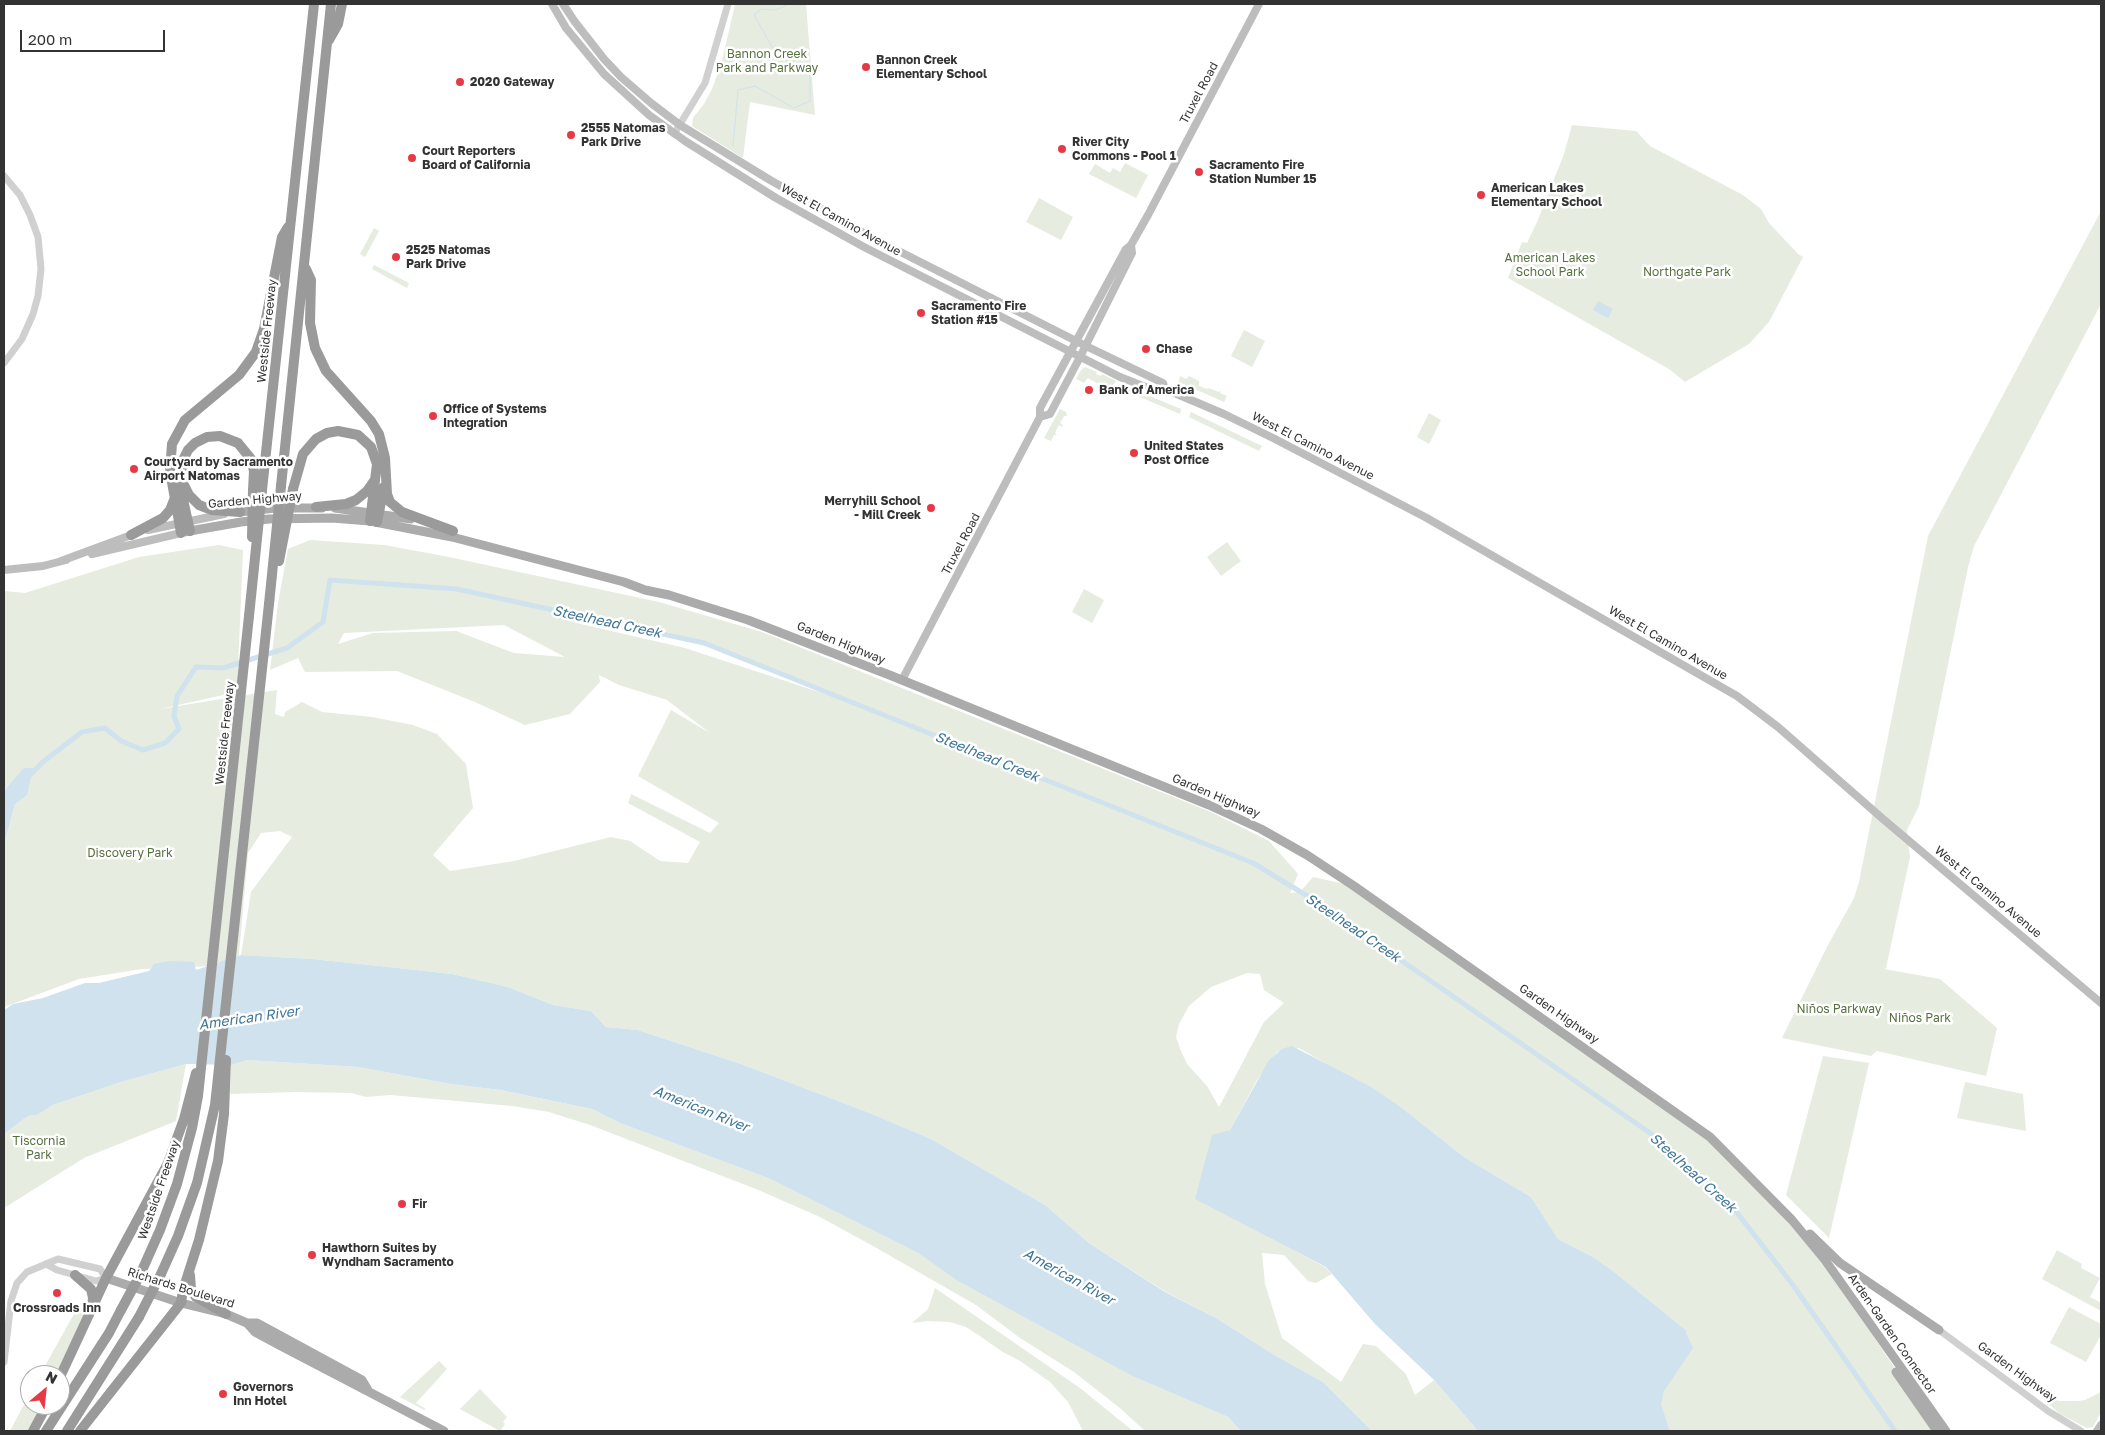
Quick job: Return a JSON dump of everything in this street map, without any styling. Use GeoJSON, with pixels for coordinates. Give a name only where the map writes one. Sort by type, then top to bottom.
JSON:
{"type":"FeatureCollection","features":[{"type":"Feature","properties":{"kind":"highway","name":"Westside Freeway"},"geometry":{"type":"LineString","coordinates":[[46,1431],[104,1341],[140,1275],[169,1207],[192,1128],[206,1036],[249,616],[258,490],[291,222],[314,4]]}},
{"type":"Feature","properties":{"kind":"highway"},"geometry":{"type":"LineString","coordinates":[[67,1431],[139,1317],[161,1274],[188,1210],[210,1131],[228,986],[305,267],[331,4]]}},
{"type":"Feature","properties":{"kind":"highway"},"geometry":{"type":"LineString","coordinates":[[328,42],[338,24],[342,4]]}},
{"type":"Feature","properties":{"kind":"highway"},"geometry":{"type":"LineString","coordinates":[[185,532],[174,499],[170,459],[176,435],[191,414],[239,375],[256,352],[264,329],[282,238],[291,222]]}},
{"type":"Feature","properties":{"kind":"highway"},"geometry":{"type":"LineString","coordinates":[[305,267],[311,280],[310,324],[315,348],[322,364],[331,377],[371,421],[379,434],[385,458],[374,517]]}},
{"type":"Feature","properties":{"kind":"highway"},"geometry":{"type":"LineString","coordinates":[[269,604],[301,460],[306,449],[316,439],[332,432],[353,433],[367,442],[376,457],[388,497],[397,510],[453,531]]}},
{"type":"Feature","properties":{"kind":"highway"},"geometry":{"type":"LineString","coordinates":[[182,521],[180,486],[185,454],[195,443],[207,437],[226,437],[243,447],[251,459],[258,490]]}},
{"type":"Feature","properties":{"kind":"highway"},"geometry":{"type":"LineString","coordinates":[[181,472],[185,490],[199,505],[212,510],[240,512]]}},
{"type":"Feature","properties":{"kind":"highway"},"geometry":{"type":"LineString","coordinates":[[316,507],[346,504],[356,500],[381,477]]}},
{"type":"Feature","properties":{"kind":"highway"},"geometry":{"type":"LineString","coordinates":[[131,535],[163,518],[170,510],[174,499]]}},
{"type":"Feature","properties":{"kind":"highway"},"geometry":{"type":"LineString","coordinates":[[80,1431],[181,1303],[214,1181],[224,1114],[228,986]]}},
{"type":"Feature","properties":{"kind":"highway"},"geometry":{"type":"LineString","coordinates":[[65,1365],[106,1278],[158,1186],[168,1163],[184,1119],[206,1036]]}},
{"type":"Feature","properties":{"kind":"highway"},"geometry":{"type":"LineString","coordinates":[[190,1272],[191,1289],[196,1297],[226,1314]]}},
{"type":"Feature","properties":{"kind":"highway"},"geometry":{"type":"LineString","coordinates":[[75,1274],[91,1289],[93,1298],[91,1313]]}},
{"type":"Feature","properties":{"kind":"highway"},"geometry":{"type":"LineString","coordinates":[[33,1431],[42,1415]]}},
{"type":"Feature","properties":{"kind":"main road","name":"West El Camino Avenue"},"geometry":{"type":"LineString","coordinates":[[552,4],[566,28],[604,74],[649,116],[674,134],[776,198],[826,227],[1080,358],[1158,392],[1165,389],[1257,430],[1425,517],[1737,696],[1778,727],[2101,1003]]}},
{"type":"Feature","properties":{"kind":"main road","name":"West El Camino Avenue"},"geometry":{"type":"LineString","coordinates":[[563,4],[589,40],[621,77],[651,104],[680,125],[770,180],[869,236],[1163,383],[1165,389]]}},
{"type":"Feature","properties":{"kind":"main road","name":"Truxel Road"},"geometry":{"type":"LineString","coordinates":[[902,680],[1040,418],[1040,408],[1129,247],[1259,4]]}},
{"type":"Feature","properties":{"kind":"main road","name":"Truxel Road"},"geometry":{"type":"LineString","coordinates":[[1040,418],[1050,414],[1080,358],[1132,253],[1129,247]]}},
{"type":"Feature","properties":{"kind":"main road","name":"Garden Highway"},"geometry":{"type":"LineString","coordinates":[[61,562],[131,535],[182,521],[240,512],[316,507],[374,517],[452,537],[624,582],[651,592],[670,595],[725,612],[902,680],[1209,805],[1261,829],[1307,855],[1692,1122],[1723,1148],[1792,1220]]}},
{"type":"Feature","properties":{"kind":"main road","name":"Garden Highway"},"geometry":{"type":"LineString","coordinates":[[4,570],[43,566],[185,532],[269,519],[374,517],[416,520],[540,561]]}},
{"type":"Feature","properties":{"kind":"main road","name":"Arden-Garden Connector"},"geometry":{"type":"LineString","coordinates":[[1792,1220],[1825,1260],[1946,1431]]}},
{"type":"Feature","properties":{"kind":"main road"},"geometry":{"type":"LineString","coordinates":[[1792,1220],[1805,1229],[1840,1263],[1939,1330]]}},
{"type":"Feature","properties":{"kind":"main road","name":"Arden-Garden Connector"},"geometry":{"type":"LineString","coordinates":[[1816,1251],[1820,1262],[1937,1431]]}},
{"type":"Feature","properties":{"kind":"main road","name":"Richards Boulevard"},"geometry":{"type":"LineString","coordinates":[[106,1278],[181,1303],[226,1314],[247,1323],[257,1324],[362,1380],[368,1390],[444,1431]]}},
{"type":"Feature","properties":{"kind":"main road"},"geometry":{"type":"LineString","coordinates":[[2097,1431],[2101,1425]]}},
{"type":"Feature","properties":{"kind":"street"},"geometry":{"type":"LineString","coordinates":[[674,134],[705,83],[728,4]]}},
{"type":"Feature","properties":{"kind":"street"},"geometry":{"type":"LineString","coordinates":[[4,176],[20,195],[30,215],[38,237],[41,269],[34,314],[22,339],[4,363]]}},
{"type":"Feature","properties":{"kind":"street","name":"Richards Boulevard"},"geometry":{"type":"LineString","coordinates":[[58,1259],[80,1264],[100,1269],[106,1278],[96,1281],[57,1270],[46,1264],[58,1259]]}},
{"type":"Feature","properties":{"kind":"street"},"geometry":{"type":"LineString","coordinates":[[4,1362],[8,1315],[14,1291],[21,1278],[27,1272],[46,1264]]}},
{"type":"Feature","properties":{"kind":"street","name":"Garden Highway"},"geometry":{"type":"LineString","coordinates":[[1939,1330],[2048,1411],[2081,1431]]}},
{"type":"Feature","properties":{"kind":"green space","name":"Bannon Creek Park and Parkway"},"geometry":{"type":"Polygon","coordinates":[[[735,4],[806,4],[815,115],[750,102],[743,158],[692,126],[693,118],[704,104],[712,89],[722,61],[735,4]]]}},
{"type":"Feature","properties":{"kind":"green space","name":"Northgate Park"},"geometry":{"type":"Polygon","coordinates":[[[1572,125],[1636,131],[1650,146],[1743,195],[1761,209],[1769,223],[1803,257],[1769,322],[1749,344],[1685,382],[1669,369],[1508,278],[1522,242],[1527,243],[1537,222],[1564,154],[1572,125]]]}},
{"type":"Feature","properties":{"kind":"green space"},"geometry":{"type":"Polygon","coordinates":[[[1125,163],[1148,175],[1136,198],[1089,174],[1095,164],[1110,173],[1113,168],[1120,172],[1125,163]]]}},
{"type":"Feature","properties":{"kind":"green space"},"geometry":{"type":"Polygon","coordinates":[[[1039,198],[1073,217],[1061,240],[1026,222],[1039,198]]]}},
{"type":"Feature","properties":{"kind":"green space","name":"Niños Parkway"},"geometry":{"type":"Polygon","coordinates":[[[2101,211],[2101,304],[1974,546],[1968,567],[1919,806],[1907,830],[1910,857],[1886,968],[1884,969],[1940,979],[1997,1028],[1986,1076],[1877,1051],[1871,1056],[1782,1038],[1828,945],[1854,898],[1859,882],[1928,536],[2101,211]]]}},
{"type":"Feature","properties":{"kind":"green space"},"geometry":{"type":"Polygon","coordinates":[[[374,228],[379,231],[365,257],[360,254],[374,228]]]}},
{"type":"Feature","properties":{"kind":"green space"},"geometry":{"type":"Polygon","coordinates":[[[374,265],[409,283],[407,288],[372,269],[374,265]]]}},
{"type":"Feature","properties":{"kind":"green space"},"geometry":{"type":"Polygon","coordinates":[[[1244,330],[1265,341],[1252,367],[1231,356],[1244,330]]]}},
{"type":"Feature","properties":{"kind":"green space"},"geometry":{"type":"Polygon","coordinates":[[[1085,367],[1097,372],[1096,374],[1101,376],[1102,374],[1116,381],[1113,385],[1100,385],[1088,378],[1084,383],[1076,379],[1085,367]]]}},
{"type":"Feature","properties":{"kind":"green space"},"geometry":{"type":"Polygon","coordinates":[[[1180,376],[1186,379],[1189,376],[1199,381],[1199,386],[1207,389],[1219,392],[1221,390],[1220,393],[1227,396],[1224,402],[1179,382],[1180,376]]]}},
{"type":"Feature","properties":{"kind":"green space"},"geometry":{"type":"Polygon","coordinates":[[[1123,385],[1181,409],[1180,414],[1121,389],[1123,385]]]}},
{"type":"Feature","properties":{"kind":"green space"},"geometry":{"type":"Polygon","coordinates":[[[1060,409],[1066,412],[1067,416],[1064,416],[1060,423],[1063,425],[1062,427],[1059,425],[1055,433],[1057,435],[1054,435],[1051,441],[1044,438],[1060,409]]]}},
{"type":"Feature","properties":{"kind":"green space"},"geometry":{"type":"Polygon","coordinates":[[[1191,412],[1262,446],[1259,451],[1189,417],[1191,412]]]}},
{"type":"Feature","properties":{"kind":"green space"},"geometry":{"type":"Polygon","coordinates":[[[1429,413],[1441,420],[1429,444],[1417,437],[1429,413]]]}},
{"type":"Feature","properties":{"kind":"green space","name":"Discovery Park"},"geometry":{"type":"Polygon","coordinates":[[[310,540],[384,545],[659,602],[762,632],[1211,812],[1269,841],[1298,874],[1290,893],[1300,892],[1313,877],[1354,886],[1733,1159],[1808,1239],[1937,1431],[1670,1431],[1660,1405],[1687,1331],[1613,1271],[1593,1257],[1558,1239],[1531,1197],[1464,1157],[1402,1108],[1299,1048],[1277,1052],[1257,1080],[1230,1130],[1224,1133],[1265,1235],[1325,1267],[1332,1274],[1316,1283],[1308,1281],[1284,1255],[1262,1253],[1265,1284],[1282,1338],[1341,1382],[1363,1344],[1376,1346],[1406,1374],[1415,1395],[1434,1380],[1478,1431],[1372,1431],[1323,1382],[1276,1356],[1216,1318],[1166,1292],[1089,1243],[1045,1205],[931,1139],[867,1112],[741,1064],[638,1030],[606,1027],[591,1011],[553,1005],[508,987],[452,974],[312,959],[241,955],[251,892],[292,837],[280,831],[261,833],[248,853],[238,965],[142,969],[79,979],[4,1007],[4,845],[15,804],[6,788],[4,791],[4,591],[25,593],[139,557],[219,545],[243,550],[237,692],[160,709],[277,690],[275,714],[284,717],[285,712],[302,702],[322,712],[372,717],[413,725],[437,734],[466,764],[473,808],[433,855],[450,871],[514,861],[611,837],[630,841],[660,861],[688,863],[700,842],[628,803],[631,794],[710,833],[719,823],[638,776],[671,710],[710,733],[667,700],[619,685],[599,675],[600,682],[570,714],[525,725],[475,702],[397,671],[305,672],[298,658],[270,670],[278,603],[288,549],[310,540]],[[627,620],[572,622],[685,648],[874,710],[704,643],[627,620]],[[504,625],[344,633],[338,644],[373,633],[456,631],[514,653],[565,657],[504,625]],[[1247,973],[1211,987],[1189,1006],[1179,1024],[1176,1037],[1187,1064],[1207,1086],[1219,1107],[1264,1022],[1284,1003],[1264,990],[1260,974],[1247,973]]]}},
{"type":"Feature","properties":{"kind":"green space"},"geometry":{"type":"Polygon","coordinates":[[[1227,542],[1241,561],[1221,576],[1207,557],[1227,542]]]}},
{"type":"Feature","properties":{"kind":"green space"},"geometry":{"type":"Polygon","coordinates":[[[1084,589],[1104,600],[1092,623],[1072,612],[1084,589]]]}},
{"type":"Feature","properties":{"kind":"green space"},"geometry":{"type":"Polygon","coordinates":[[[1823,1056],[1869,1063],[1829,1238],[1786,1195],[1823,1056]]]}},
{"type":"Feature","properties":{"kind":"green space"},"geometry":{"type":"Polygon","coordinates":[[[248,1060],[358,1067],[451,1084],[499,1090],[592,1109],[620,1123],[768,1178],[918,1253],[956,1280],[1132,1376],[1228,1417],[1241,1431],[1145,1431],[1121,1409],[1074,1372],[1020,1338],[976,1305],[873,1246],[820,1217],[756,1189],[590,1125],[549,1112],[512,1106],[391,1095],[366,1097],[351,1093],[297,1092],[230,1094],[231,1065],[248,1060]]]}},
{"type":"Feature","properties":{"kind":"green space","name":"Tiscornia Park"},"geometry":{"type":"Polygon","coordinates":[[[186,1064],[176,1121],[84,1158],[4,1208],[4,1134],[28,1116],[37,1115],[53,1105],[121,1082],[186,1064]]]}},
{"type":"Feature","properties":{"kind":"green space"},"geometry":{"type":"Polygon","coordinates":[[[1965,1082],[2023,1094],[2026,1131],[1957,1118],[1965,1082]]]}},
{"type":"Feature","properties":{"kind":"green space"},"geometry":{"type":"Polygon","coordinates":[[[2057,1250],[2082,1264],[2081,1268],[2100,1278],[2090,1297],[2101,1303],[2101,1311],[2042,1279],[2057,1250]]]}},
{"type":"Feature","properties":{"kind":"green space"},"geometry":{"type":"Polygon","coordinates":[[[935,1288],[1080,1388],[1133,1431],[1083,1431],[1068,1402],[1050,1382],[1020,1361],[1001,1351],[966,1327],[950,1322],[928,1321],[912,1323],[928,1309],[935,1288]]]}},
{"type":"Feature","properties":{"kind":"green space"},"geometry":{"type":"Polygon","coordinates":[[[80,1303],[88,1307],[61,1365],[46,1365],[80,1303]]]}},
{"type":"Feature","properties":{"kind":"green space"},"geometry":{"type":"Polygon","coordinates":[[[2069,1307],[2101,1324],[2101,1335],[2086,1362],[2050,1343],[2069,1307]]]}},
{"type":"Feature","properties":{"kind":"green space"},"geometry":{"type":"Polygon","coordinates":[[[439,1361],[447,1369],[416,1403],[426,1409],[424,1410],[400,1397],[439,1361]]]}},
{"type":"Feature","properties":{"kind":"green space"},"geometry":{"type":"Polygon","coordinates":[[[480,1389],[507,1417],[500,1431],[460,1409],[480,1389]]]}},
{"type":"Feature","properties":{"kind":"green space"},"geometry":{"type":"Polygon","coordinates":[[[2101,1392],[2101,1412],[2093,1427],[2087,1428],[2060,1414],[2041,1397],[2043,1395],[2059,1401],[2078,1401],[2085,1400],[2101,1392]]]}},
{"type":"Feature","properties":{"kind":"green space"},"geometry":{"type":"Polygon","coordinates":[[[20,1412],[20,1415],[36,1415],[28,1431],[10,1431],[20,1412]]]}},
{"type":"Feature","properties":{"kind":"water"},"geometry":{"type":"Polygon","coordinates":[[[1598,301],[1613,309],[1608,318],[1593,310],[1598,301]]]}},
{"type":"Feature","properties":{"kind":"water"},"geometry":{"type":"Polygon","coordinates":[[[24,768],[33,768],[27,795],[15,804],[4,845],[4,791],[24,768]]]}},
{"type":"Feature","properties":{"kind":"water","name":"American River"},"geometry":{"type":"Polygon","coordinates":[[[241,955],[312,959],[452,974],[508,987],[553,1005],[591,1011],[606,1027],[638,1030],[741,1064],[867,1112],[931,1139],[1045,1205],[1089,1243],[1165,1292],[1216,1318],[1276,1356],[1323,1382],[1372,1431],[1241,1431],[1228,1417],[1132,1376],[956,1280],[918,1253],[768,1178],[620,1123],[592,1109],[500,1090],[451,1084],[358,1067],[248,1060],[231,1065],[186,1064],[121,1082],[53,1105],[37,1115],[28,1116],[4,1134],[4,1010],[13,1004],[43,998],[85,983],[99,983],[149,971],[154,964],[170,961],[194,962],[196,970],[241,955]]]}},
{"type":"Feature","properties":{"kind":"water"},"geometry":{"type":"Polygon","coordinates":[[[1292,1046],[1371,1087],[1402,1108],[1464,1157],[1531,1197],[1558,1239],[1593,1257],[1613,1271],[1687,1331],[1686,1333],[1693,1348],[1664,1391],[1661,1405],[1670,1431],[1478,1431],[1434,1380],[1375,1324],[1326,1267],[1195,1199],[1212,1135],[1230,1130],[1269,1060],[1282,1049],[1292,1046]]]}},
{"type":"Feature","properties":{"kind":"waterway"},"geometry":{"type":"LineString","coordinates":[[733,146],[738,90],[755,86],[794,108],[810,101],[810,72],[805,65],[786,60],[772,47],[754,15],[761,9],[776,10],[789,4]]}},
{"type":"Feature","properties":{"kind":"waterway","name":"Steelhead Creek"},"geometry":{"type":"LineString","coordinates":[[27,778],[44,761],[82,732],[105,728],[121,741],[143,750],[165,743],[179,729],[174,716],[177,696],[196,667],[223,668],[287,648],[323,622],[330,580],[457,589],[704,643],[1253,863],[1314,900],[1663,1142],[1728,1201],[1793,1285],[1895,1431]]}},
{"type":"Feature","properties":{"kind":"place","name":"Bannon Creek Elementary School"},"geometry":{"type":"Point","coordinates":[866,67]}},
{"type":"Feature","properties":{"kind":"place","name":"2020 Gateway"},"geometry":{"type":"Point","coordinates":[460,82]}},
{"type":"Feature","properties":{"kind":"place","name":"2555 Natomas Park Drive"},"geometry":{"type":"Point","coordinates":[571,135]}},
{"type":"Feature","properties":{"kind":"place","name":"River City Commons - Pool 1"},"geometry":{"type":"Point","coordinates":[1062,149]}},
{"type":"Feature","properties":{"kind":"place","name":"Court Reporters Board of California"},"geometry":{"type":"Point","coordinates":[412,158]}},
{"type":"Feature","properties":{"kind":"place","name":"Sacramento Fire Station Number 15"},"geometry":{"type":"Point","coordinates":[1199,172]}},
{"type":"Feature","properties":{"kind":"place","name":"American Lakes Elementary School"},"geometry":{"type":"Point","coordinates":[1481,195]}},
{"type":"Feature","properties":{"kind":"place","name":"2525 Natomas Park Drive"},"geometry":{"type":"Point","coordinates":[396,257]}},
{"type":"Feature","properties":{"kind":"place","name":"Sacramento Fire Station #15"},"geometry":{"type":"Point","coordinates":[921,313]}},
{"type":"Feature","properties":{"kind":"place","name":"Chase"},"geometry":{"type":"Point","coordinates":[1146,349]}},
{"type":"Feature","properties":{"kind":"place","name":"Bank of America"},"geometry":{"type":"Point","coordinates":[1089,390]}},
{"type":"Feature","properties":{"kind":"place","name":"Office of Systems Integration"},"geometry":{"type":"Point","coordinates":[433,416]}},
{"type":"Feature","properties":{"kind":"place","name":"United States Post Office"},"geometry":{"type":"Point","coordinates":[1134,453]}},
{"type":"Feature","properties":{"kind":"place","name":"Courtyard by Sacramento Airport Natomas"},"geometry":{"type":"Point","coordinates":[134,469]}},
{"type":"Feature","properties":{"kind":"place","name":"Merryhill School - Mill Creek"},"geometry":{"type":"Point","coordinates":[931,508]}},
{"type":"Feature","properties":{"kind":"place","name":"Fir"},"geometry":{"type":"Point","coordinates":[402,1204]}},
{"type":"Feature","properties":{"kind":"place","name":"Hawthorn Suites by Wyndham Sacramento"},"geometry":{"type":"Point","coordinates":[312,1255]}},
{"type":"Feature","properties":{"kind":"place","name":"Crossroads Inn"},"geometry":{"type":"Point","coordinates":[57,1293]}},
{"type":"Feature","properties":{"kind":"place","name":"Governors Inn Hotel"},"geometry":{"type":"Point","coordinates":[223,1394]}},
{"type":"Feature","properties":{"kind":"park label","name":"American Lakes School Park"},"geometry":{"type":"Point","coordinates":[1550,265]}},
{"type":"Feature","properties":{"kind":"park label","name":"Niños Park"},"geometry":{"type":"Point","coordinates":[1920,1018]}}]}
